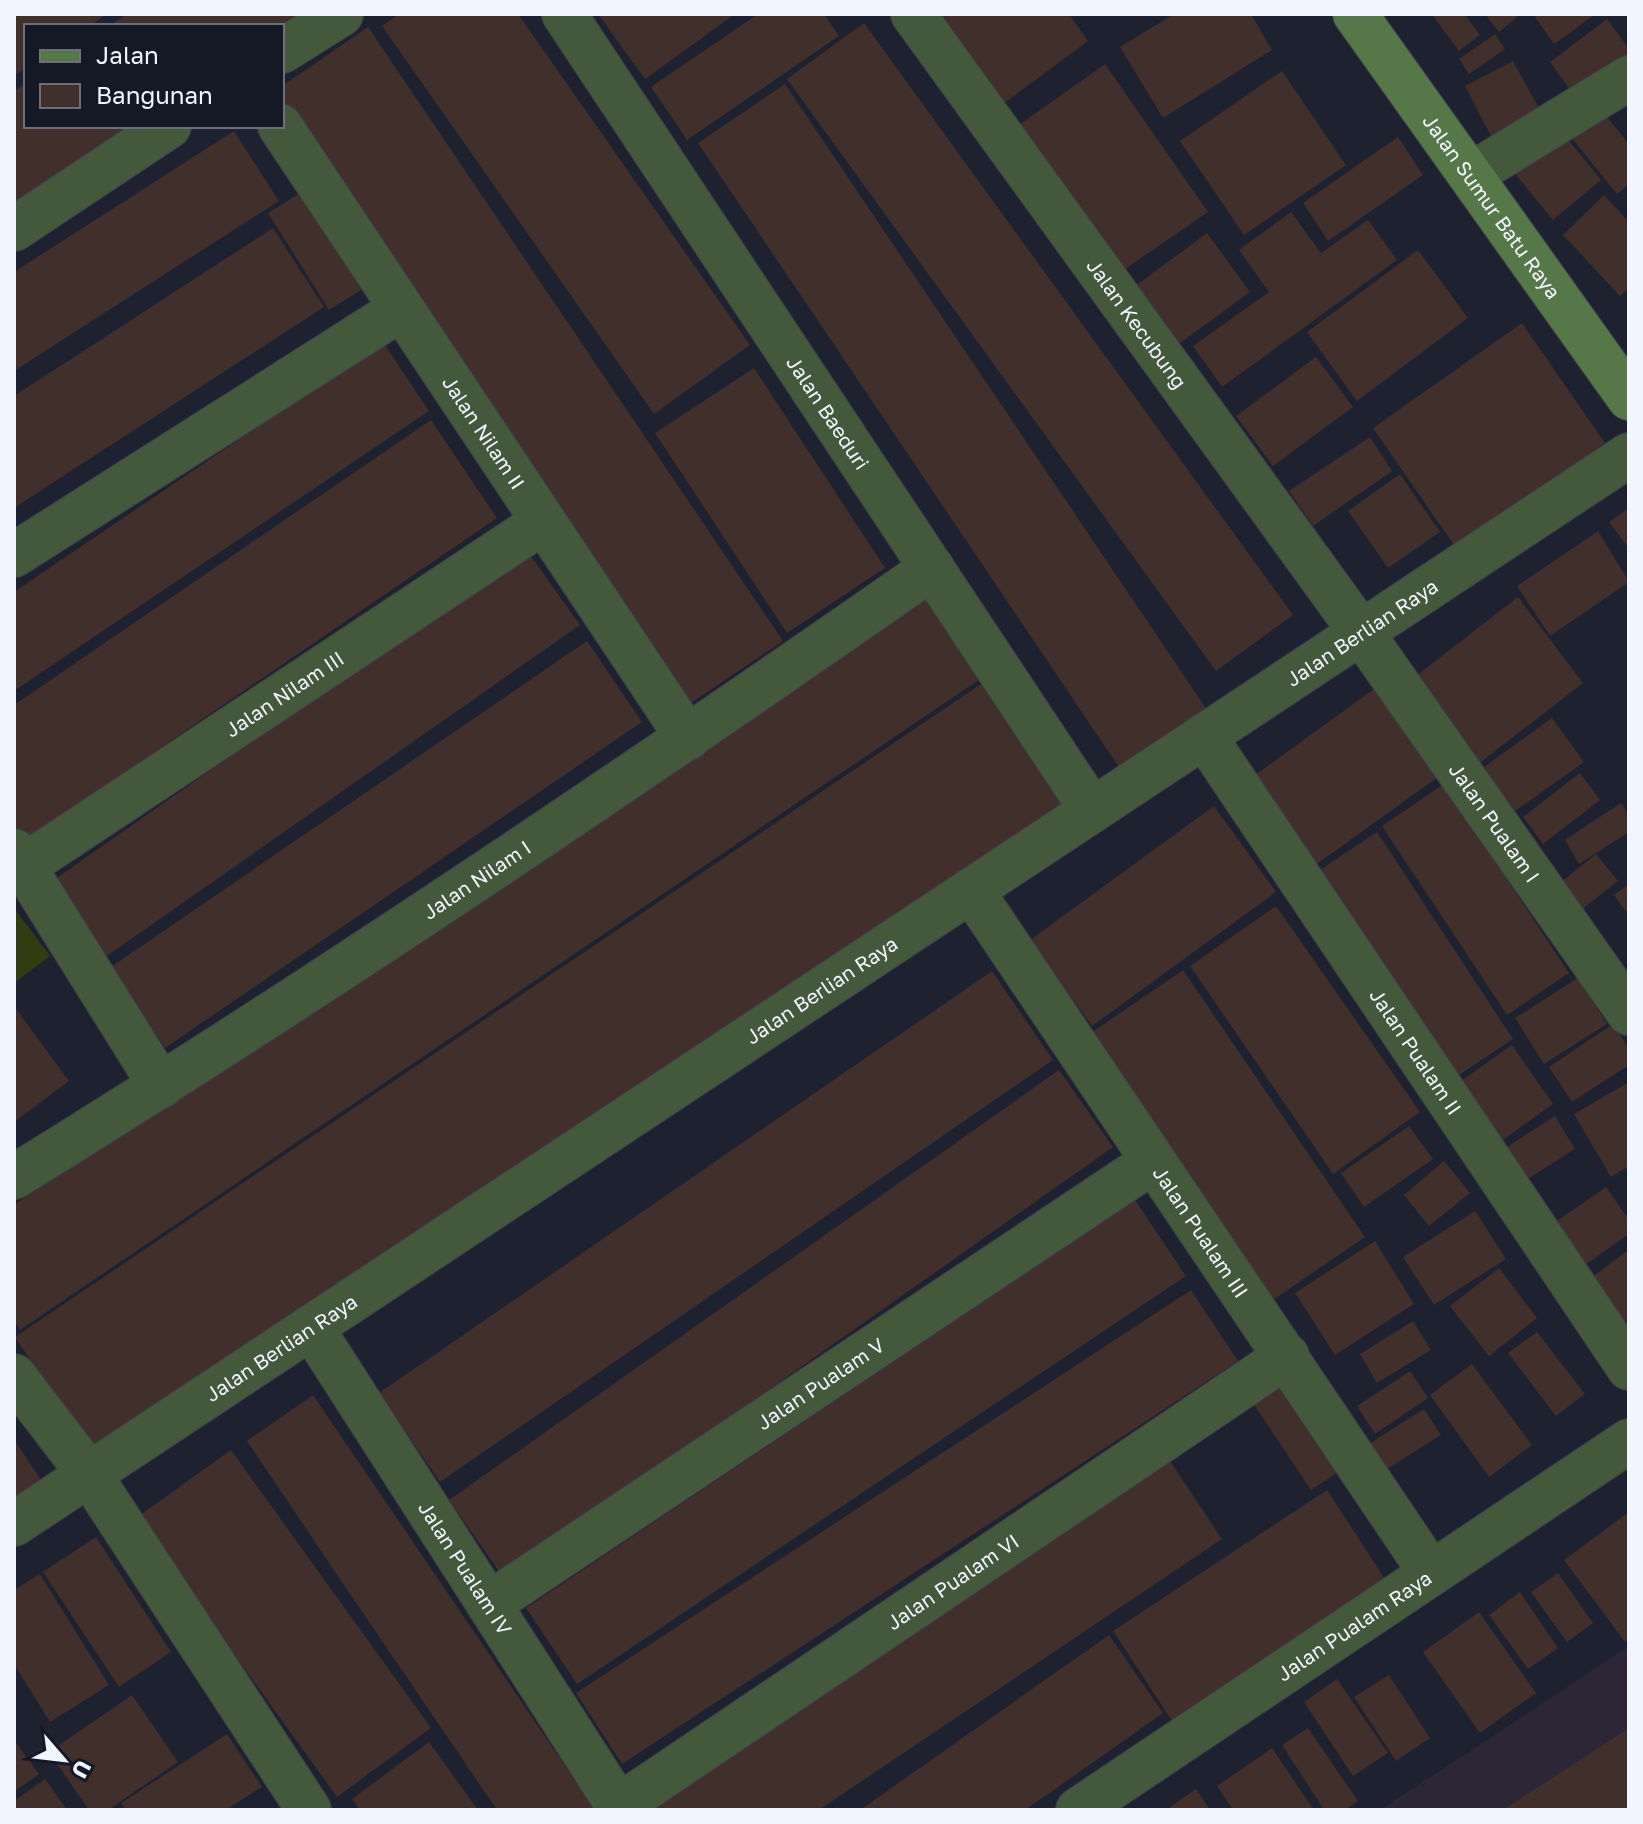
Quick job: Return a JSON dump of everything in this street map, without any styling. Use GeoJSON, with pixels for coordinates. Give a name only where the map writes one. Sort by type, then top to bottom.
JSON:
{"type":"FeatureCollection","features":[{"type":"Feature","properties":{"kind":"street"},"geometry":{"type":"LineString","coordinates":[[284,50],[341,14]]}},
{"type":"Feature","properties":{"kind":"street","name":"Jalan Baeduri"},"geometry":{"type":"LineString","coordinates":[[564,14],[1092,810]]}},
{"type":"Feature","properties":{"kind":"street","name":"Jalan Kecubung"},"geometry":{"type":"LineString","coordinates":[[913,14],[1361,632]]}},
{"type":"Feature","properties":{"kind":"street","name":"Jalan Sumur Batu Raya"},"geometry":{"type":"LineString","coordinates":[[1355,14],[1629,398]]}},
{"type":"Feature","properties":{"kind":"street"},"geometry":{"type":"LineString","coordinates":[[1472,174],[1629,78]]}},
{"type":"Feature","properties":{"kind":"street"},"geometry":{"type":"LineString","coordinates":[[14,229],[166,128]]}},
{"type":"Feature","properties":{"kind":"street","name":"Jalan Nilam II"},"geometry":{"type":"LineString","coordinates":[[281,128],[688,738]]}},
{"type":"Feature","properties":{"kind":"street"},"geometry":{"type":"LineString","coordinates":[[14,555],[401,309]]}},
{"type":"Feature","properties":{"kind":"street","name":"Jalan Berlian Raya"},"geometry":{"type":"LineString","coordinates":[[14,1524],[1629,455]]}},
{"type":"Feature","properties":{"kind":"street","name":"Jalan Nilam III"},"geometry":{"type":"LineString","coordinates":[[19,858],[543,522]]}},
{"type":"Feature","properties":{"kind":"street","name":"Jalan Nilam I"},"geometry":{"type":"LineString","coordinates":[[14,1177],[161,1086],[688,738],[932,568]]}},
{"type":"Feature","properties":{"kind":"street","name":"Jalan Pualam I"},"geometry":{"type":"LineString","coordinates":[[1361,632],[1629,1013]]}},
{"type":"Feature","properties":{"kind":"street","name":"Jalan Pualam II"},"geometry":{"type":"LineString","coordinates":[[1204,736],[1629,1368]]}},
{"type":"Feature","properties":{"kind":"street"},"geometry":{"type":"LineString","coordinates":[[19,858],[161,1086]]}},
{"type":"Feature","properties":{"kind":"street","name":"Jalan Pualam III"},"geometry":{"type":"LineString","coordinates":[[971,890],[1431,1573]]}},
{"type":"Feature","properties":{"kind":"street","name":"Jalan Pualam V"},"geometry":{"type":"LineString","coordinates":[[489,1604],[1152,1162]]}},
{"type":"Feature","properties":{"kind":"street","name":"Jalan Pualam IV"},"geometry":{"type":"LineString","coordinates":[[311,1327],[620,1808]]}},
{"type":"Feature","properties":{"kind":"street","name":"Jalan Pualam VI"},"geometry":{"type":"LineString","coordinates":[[620,1808],[1287,1356]]}},
{"type":"Feature","properties":{"kind":"street"},"geometry":{"type":"LineString","coordinates":[[14,1376],[89,1474],[309,1810]]}},
{"type":"Feature","properties":{"kind":"street","name":"Jalan Pualam Raya"},"geometry":{"type":"LineString","coordinates":[[1078,1810],[1629,1441]]}},
{"type":"Feature","properties":{"kind":"shaded area"},"geometry":{"type":"Polygon","coordinates":[[[1629,1646],[1629,1810],[1380,1810],[1473,1749],[1629,1646]]]}},
{"type":"Feature","properties":{"kind":"green space"},"geometry":{"type":"Polygon","coordinates":[[[14,908],[50,956],[14,983],[14,908]]]}},
{"type":"Feature","properties":{"kind":"building"},"geometry":{"type":"Polygon","coordinates":[[[14,14],[107,14],[92,24],[24,24],[24,69],[14,76],[14,14]]]}},
{"type":"Feature","properties":{"kind":"building"},"geometry":{"type":"Polygon","coordinates":[[[127,14],[299,14],[284,24],[112,24],[127,14]]]}},
{"type":"Feature","properties":{"kind":"building"},"geometry":{"type":"Polygon","coordinates":[[[399,14],[518,14],[750,345],[654,414],[382,26],[399,14]]]}},
{"type":"Feature","properties":{"kind":"building"},"geometry":{"type":"Polygon","coordinates":[[[598,14],[735,14],[645,79],[598,14]]]}},
{"type":"Feature","properties":{"kind":"building"},"geometry":{"type":"Polygon","coordinates":[[[758,14],[824,14],[839,36],[687,140],[651,87],[758,14]]]}},
{"type":"Feature","properties":{"kind":"building"},"geometry":{"type":"Polygon","coordinates":[[[937,14],[1069,14],[1088,41],[1003,104],[937,14]]]}},
{"type":"Feature","properties":{"kind":"building"},"geometry":{"type":"Polygon","coordinates":[[[1174,14],[1251,14],[1272,50],[1163,118],[1120,47],[1174,14]]]}},
{"type":"Feature","properties":{"kind":"building"},"geometry":{"type":"Polygon","coordinates":[[[1464,14],[1480,35],[1459,51],[1433,16],[1464,14]]]}},
{"type":"Feature","properties":{"kind":"building"},"geometry":{"type":"Polygon","coordinates":[[[1485,14],[1521,14],[1499,32],[1485,14]]]}},
{"type":"Feature","properties":{"kind":"building"},"geometry":{"type":"Polygon","coordinates":[[[1540,14],[1596,14],[1554,44],[1535,17],[1540,14]]]}},
{"type":"Feature","properties":{"kind":"building"},"geometry":{"type":"Polygon","coordinates":[[[1607,19],[1629,49],[1629,57],[1575,97],[1550,62],[1607,19]]]}},
{"type":"Feature","properties":{"kind":"building"},"geometry":{"type":"Polygon","coordinates":[[[864,23],[1293,615],[1216,671],[787,79],[864,23]]]}},
{"type":"Feature","properties":{"kind":"building"},"geometry":{"type":"Polygon","coordinates":[[[368,27],[783,641],[688,705],[284,106],[284,85],[368,27]]]}},
{"type":"Feature","properties":{"kind":"building"},"geometry":{"type":"Polygon","coordinates":[[[1495,34],[1505,49],[1469,74],[1459,59],[1495,34]]]}},
{"type":"Feature","properties":{"kind":"building"},"geometry":{"type":"Polygon","coordinates":[[[1513,61],[1540,110],[1491,136],[1465,86],[1513,61]]]}},
{"type":"Feature","properties":{"kind":"building"},"geometry":{"type":"Polygon","coordinates":[[[1105,64],[1208,212],[1121,272],[1019,125],[1105,64]]]}},
{"type":"Feature","properties":{"kind":"building"},"geometry":{"type":"Polygon","coordinates":[[[1282,71],[1346,165],[1244,235],[1180,141],[1282,71]]]}},
{"type":"Feature","properties":{"kind":"building"},"geometry":{"type":"Polygon","coordinates":[[[24,84],[24,128],[131,128],[14,207],[14,91],[24,84]]]}},
{"type":"Feature","properties":{"kind":"building"},"geometry":{"type":"Polygon","coordinates":[[[785,84],[1216,723],[1129,782],[698,143],[785,84]]]}},
{"type":"Feature","properties":{"kind":"building"},"geometry":{"type":"Polygon","coordinates":[[[1602,111],[1629,144],[1629,184],[1617,194],[1571,137],[1602,111]]]}},
{"type":"Feature","properties":{"kind":"building"},"geometry":{"type":"Polygon","coordinates":[[[234,131],[279,201],[14,371],[14,272],[234,131]]]}},
{"type":"Feature","properties":{"kind":"building"},"geometry":{"type":"Polygon","coordinates":[[[1561,131],[1601,180],[1553,220],[1512,170],[1561,131]]]}},
{"type":"Feature","properties":{"kind":"building"},"geometry":{"type":"Polygon","coordinates":[[[1398,137],[1423,175],[1328,241],[1303,203],[1398,137]]]}},
{"type":"Feature","properties":{"kind":"building"},"geometry":{"type":"Polygon","coordinates":[[[305,190],[366,287],[329,310],[268,213],[305,190]]]}},
{"type":"Feature","properties":{"kind":"building"},"geometry":{"type":"Polygon","coordinates":[[[1604,195],[1629,222],[1629,288],[1620,296],[1563,235],[1604,195]]]}},
{"type":"Feature","properties":{"kind":"building"},"geometry":{"type":"Polygon","coordinates":[[[1291,212],[1321,253],[1368,220],[1397,260],[1222,387],[1193,346],[1269,292],[1239,250],[1291,212]]]}},
{"type":"Feature","properties":{"kind":"building"},"geometry":{"type":"Polygon","coordinates":[[[273,228],[324,307],[14,508],[14,396],[273,228]]]}},
{"type":"Feature","properties":{"kind":"building"},"geometry":{"type":"Polygon","coordinates":[[[1207,233],[1250,292],[1176,346],[1134,287],[1207,233]]]}},
{"type":"Feature","properties":{"kind":"building"},"geometry":{"type":"Polygon","coordinates":[[[1418,250],[1468,318],[1357,401],[1307,332],[1418,250]]]}},
{"type":"Feature","properties":{"kind":"building"},"geometry":{"type":"Polygon","coordinates":[[[1522,323],[1605,443],[1456,548],[1373,428],[1522,323]]]}},
{"type":"Feature","properties":{"kind":"building"},"geometry":{"type":"Polygon","coordinates":[[[383,342],[429,411],[14,691],[14,592],[383,342]]]}},
{"type":"Feature","properties":{"kind":"building"},"geometry":{"type":"Polygon","coordinates":[[[1316,357],[1353,407],[1273,466],[1236,416],[1316,357]]]}},
{"type":"Feature","properties":{"kind":"building"},"geometry":{"type":"Polygon","coordinates":[[[754,368],[885,568],[787,633],[655,433],[754,368]]]}},
{"type":"Feature","properties":{"kind":"building"},"geometry":{"type":"Polygon","coordinates":[[[431,420],[497,518],[24,841],[14,827],[14,705],[431,420]]]}},
{"type":"Feature","properties":{"kind":"building"},"geometry":{"type":"Polygon","coordinates":[[[1370,437],[1392,471],[1313,526],[1289,491],[1370,437]]]}},
{"type":"Feature","properties":{"kind":"building"},"geometry":{"type":"Polygon","coordinates":[[[1400,474],[1440,532],[1388,568],[1348,511],[1400,474]]]}},
{"type":"Feature","properties":{"kind":"building"},"geometry":{"type":"Polygon","coordinates":[[[1629,508],[1629,549],[1609,522],[1629,508]]]}},
{"type":"Feature","properties":{"kind":"building"},"geometry":{"type":"Polygon","coordinates":[[[1598,531],[1629,582],[1550,636],[1517,586],[1598,531]]]}},
{"type":"Feature","properties":{"kind":"building"},"geometry":{"type":"Polygon","coordinates":[[[526,549],[580,625],[104,958],[51,882],[526,549]]]}},
{"type":"Feature","properties":{"kind":"building"},"geometry":{"type":"Polygon","coordinates":[[[921,591],[980,679],[20,1330],[14,1320],[14,1205],[921,591]]]}},
{"type":"Feature","properties":{"kind":"building"},"geometry":{"type":"Polygon","coordinates":[[[1518,597],[1583,683],[1477,765],[1412,679],[1518,597]]]}},
{"type":"Feature","properties":{"kind":"building"},"geometry":{"type":"Polygon","coordinates":[[[587,641],[642,722],[165,1048],[111,967],[587,641]]]}},
{"type":"Feature","properties":{"kind":"building"},"geometry":{"type":"Polygon","coordinates":[[[984,682],[1068,809],[99,1464],[15,1337],[984,682]]]}},
{"type":"Feature","properties":{"kind":"building"},"geometry":{"type":"Polygon","coordinates":[[[1381,684],[1445,772],[1314,866],[1251,778],[1381,684]]]}},
{"type":"Feature","properties":{"kind":"building"},"geometry":{"type":"Polygon","coordinates":[[[1552,718],[1584,762],[1508,816],[1477,772],[1552,718]]]}},
{"type":"Feature","properties":{"kind":"building"},"geometry":{"type":"Polygon","coordinates":[[[1580,773],[1600,800],[1543,844],[1523,817],[1580,773]]]}},
{"type":"Feature","properties":{"kind":"building"},"geometry":{"type":"Polygon","coordinates":[[[1444,784],[1569,973],[1507,1015],[1382,826],[1444,784]]]}},
{"type":"Feature","properties":{"kind":"building"},"geometry":{"type":"Polygon","coordinates":[[[1621,803],[1629,816],[1629,832],[1579,864],[1565,840],[1621,803]]]}},
{"type":"Feature","properties":{"kind":"building"},"geometry":{"type":"Polygon","coordinates":[[[1214,806],[1276,892],[1092,1026],[1030,940],[1214,806]]]}},
{"type":"Feature","properties":{"kind":"building"},"geometry":{"type":"Polygon","coordinates":[[[1377,832],[1513,1039],[1447,1083],[1311,876],[1377,832]]]}},
{"type":"Feature","properties":{"kind":"building"},"geometry":{"type":"Polygon","coordinates":[[[1596,854],[1618,881],[1581,910],[1560,883],[1596,854]]]}},
{"type":"Feature","properties":{"kind":"building"},"geometry":{"type":"Polygon","coordinates":[[[1629,884],[1629,916],[1614,895],[1629,884]]]}},
{"type":"Feature","properties":{"kind":"building"},"geometry":{"type":"Polygon","coordinates":[[[1276,906],[1420,1112],[1333,1174],[1190,966],[1276,906]]]}},
{"type":"Feature","properties":{"kind":"building"},"geometry":{"type":"Polygon","coordinates":[[[1183,970],[1365,1237],[1273,1300],[1091,1033],[1183,970]]]}},
{"type":"Feature","properties":{"kind":"building"},"geometry":{"type":"Polygon","coordinates":[[[992,971],[1053,1060],[440,1482],[379,1393],[992,971]]]}},
{"type":"Feature","properties":{"kind":"building"},"geometry":{"type":"Polygon","coordinates":[[[1578,978],[1607,1024],[1544,1064],[1515,1018],[1578,978]]]}},
{"type":"Feature","properties":{"kind":"building"},"geometry":{"type":"Polygon","coordinates":[[[14,1006],[69,1081],[14,1122],[14,1006]]]}},
{"type":"Feature","properties":{"kind":"building"},"geometry":{"type":"Polygon","coordinates":[[[1613,1024],[1629,1049],[1629,1065],[1572,1102],[1549,1067],[1613,1024]]]}},
{"type":"Feature","properties":{"kind":"building"},"geometry":{"type":"Polygon","coordinates":[[[1512,1045],[1553,1104],[1493,1147],[1451,1088],[1512,1045]]]}},
{"type":"Feature","properties":{"kind":"building"},"geometry":{"type":"Polygon","coordinates":[[[1059,1070],[1113,1147],[503,1577],[449,1500],[1059,1070]]]}},
{"type":"Feature","properties":{"kind":"building"},"geometry":{"type":"Polygon","coordinates":[[[1629,1082],[1629,1166],[1611,1177],[1574,1114],[1629,1082]]]}},
{"type":"Feature","properties":{"kind":"building"},"geometry":{"type":"Polygon","coordinates":[[[1555,1116],[1575,1149],[1518,1185],[1498,1153],[1555,1116]]]}},
{"type":"Feature","properties":{"kind":"building"},"geometry":{"type":"Polygon","coordinates":[[[1409,1126],[1433,1159],[1364,1207],[1341,1173],[1409,1126]]]}},
{"type":"Feature","properties":{"kind":"building"},"geometry":{"type":"Polygon","coordinates":[[[1444,1161],[1470,1193],[1429,1226],[1404,1195],[1444,1161]]]}},
{"type":"Feature","properties":{"kind":"building"},"geometry":{"type":"Polygon","coordinates":[[[1606,1187],[1629,1220],[1629,1234],[1574,1273],[1544,1230],[1606,1187]]]}},
{"type":"Feature","properties":{"kind":"building"},"geometry":{"type":"Polygon","coordinates":[[[1135,1200],[1186,1276],[577,1684],[526,1608],[1135,1200]]]}},
{"type":"Feature","properties":{"kind":"building"},"geometry":{"type":"Polygon","coordinates":[[[1475,1211],[1506,1259],[1434,1305],[1403,1257],[1475,1211]]]}},
{"type":"Feature","properties":{"kind":"building"},"geometry":{"type":"Polygon","coordinates":[[[1375,1241],[1414,1304],[1335,1355],[1295,1293],[1375,1241]]]}},
{"type":"Feature","properties":{"kind":"building"},"geometry":{"type":"Polygon","coordinates":[[[1629,1250],[1629,1334],[1589,1279],[1629,1250]]]}},
{"type":"Feature","properties":{"kind":"building"},"geometry":{"type":"Polygon","coordinates":[[[1499,1268],[1537,1318],[1489,1356],[1450,1306],[1499,1268]]]}},
{"type":"Feature","properties":{"kind":"building"},"geometry":{"type":"Polygon","coordinates":[[[1191,1290],[1238,1361],[622,1764],[576,1693],[1191,1290]]]}},
{"type":"Feature","properties":{"kind":"building"},"geometry":{"type":"Polygon","coordinates":[[[1413,1321],[1431,1350],[1377,1383],[1360,1354],[1413,1321]]]}},
{"type":"Feature","properties":{"kind":"building"},"geometry":{"type":"Polygon","coordinates":[[[1537,1332],[1585,1394],[1556,1416],[1508,1353],[1537,1332]]]}},
{"type":"Feature","properties":{"kind":"building"},"geometry":{"type":"Polygon","coordinates":[[[1472,1364],[1532,1445],[1489,1477],[1430,1395],[1472,1364]]]}},
{"type":"Feature","properties":{"kind":"building"},"geometry":{"type":"Polygon","coordinates":[[[1410,1371],[1428,1398],[1375,1434],[1357,1406],[1410,1371]]]}},
{"type":"Feature","properties":{"kind":"building"},"geometry":{"type":"Polygon","coordinates":[[[1283,1379],[1343,1469],[1311,1490],[1251,1400],[1283,1379]]]}},
{"type":"Feature","properties":{"kind":"building"},"geometry":{"type":"Polygon","coordinates":[[[313,1395],[595,1810],[497,1810],[346,1588],[247,1441],[313,1395]]]}},
{"type":"Feature","properties":{"kind":"building"},"geometry":{"type":"Polygon","coordinates":[[[1424,1409],[1441,1435],[1384,1471],[1367,1445],[1424,1409]]]}},
{"type":"Feature","properties":{"kind":"building"},"geometry":{"type":"Polygon","coordinates":[[[14,1439],[51,1495],[14,1520],[14,1439]]]}},
{"type":"Feature","properties":{"kind":"building"},"geometry":{"type":"Polygon","coordinates":[[[231,1450],[431,1728],[337,1797],[136,1518],[231,1450]]]}},
{"type":"Feature","properties":{"kind":"building"},"geometry":{"type":"Polygon","coordinates":[[[1166,1455],[1222,1539],[819,1810],[650,1810],[1166,1455]]]}},
{"type":"Feature","properties":{"kind":"building"},"geometry":{"type":"Polygon","coordinates":[[[1327,1490],[1385,1579],[1172,1721],[1113,1631],[1327,1490]]]}},
{"type":"Feature","properties":{"kind":"building"},"geometry":{"type":"Polygon","coordinates":[[[1629,1512],[1629,1639],[1625,1642],[1564,1560],[1629,1512]]]}},
{"type":"Feature","properties":{"kind":"building"},"geometry":{"type":"Polygon","coordinates":[[[96,1537],[171,1652],[119,1687],[43,1572],[96,1537]]]}},
{"type":"Feature","properties":{"kind":"building"},"geometry":{"type":"Polygon","coordinates":[[[1558,1573],[1593,1623],[1567,1642],[1531,1592],[1558,1573]]]}},
{"type":"Feature","properties":{"kind":"building"},"geometry":{"type":"Polygon","coordinates":[[[40,1574],[109,1685],[50,1722],[14,1664],[14,1590],[40,1574]]]}},
{"type":"Feature","properties":{"kind":"building"},"geometry":{"type":"Polygon","coordinates":[[[1520,1592],[1558,1648],[1528,1669],[1489,1615],[1520,1592]]]}},
{"type":"Feature","properties":{"kind":"building"},"geometry":{"type":"Polygon","coordinates":[[[1479,1612],[1536,1693],[1480,1733],[1423,1652],[1479,1612]]]}},
{"type":"Feature","properties":{"kind":"building"},"geometry":{"type":"Polygon","coordinates":[[[1109,1635],[1163,1713],[1091,1764],[1025,1810],[860,1810],[1109,1635]]]}},
{"type":"Feature","properties":{"kind":"building"},"geometry":{"type":"Polygon","coordinates":[[[1389,1675],[1430,1738],[1396,1761],[1354,1697],[1389,1675]]]}},
{"type":"Feature","properties":{"kind":"building"},"geometry":{"type":"Polygon","coordinates":[[[1337,1679],[1388,1753],[1353,1776],[1304,1702],[1337,1679]]]}},
{"type":"Feature","properties":{"kind":"building"},"geometry":{"type":"Polygon","coordinates":[[[132,1695],[178,1762],[108,1810],[89,1810],[49,1752],[132,1695]]]}},
{"type":"Feature","properties":{"kind":"building"},"geometry":{"type":"Polygon","coordinates":[[[1308,1728],[1358,1801],[1345,1810],[1324,1810],[1282,1745],[1308,1728]]]}},
{"type":"Feature","properties":{"kind":"building"},"geometry":{"type":"Polygon","coordinates":[[[1629,1728],[1629,1810],[1503,1810],[1629,1728]]]}},
{"type":"Feature","properties":{"kind":"building"},"geometry":{"type":"Polygon","coordinates":[[[227,1734],[262,1787],[226,1810],[126,1810],[121,1803],[227,1734]]]}},
{"type":"Feature","properties":{"kind":"building"},"geometry":{"type":"Polygon","coordinates":[[[14,1740],[39,1774],[14,1792],[14,1740]]]}},
{"type":"Feature","properties":{"kind":"building"},"geometry":{"type":"Polygon","coordinates":[[[429,1742],[478,1810],[360,1810],[352,1799],[429,1742]]]}},
{"type":"Feature","properties":{"kind":"building"},"geometry":{"type":"Polygon","coordinates":[[[1272,1748],[1314,1810],[1233,1810],[1217,1786],[1272,1748]]]}},
{"type":"Feature","properties":{"kind":"building"},"geometry":{"type":"Polygon","coordinates":[[[45,1779],[67,1810],[14,1810],[14,1801],[45,1779]]]}},
{"type":"Feature","properties":{"kind":"building"},"geometry":{"type":"Polygon","coordinates":[[[1196,1789],[1210,1810],[1166,1810],[1196,1789]]]}}]}
